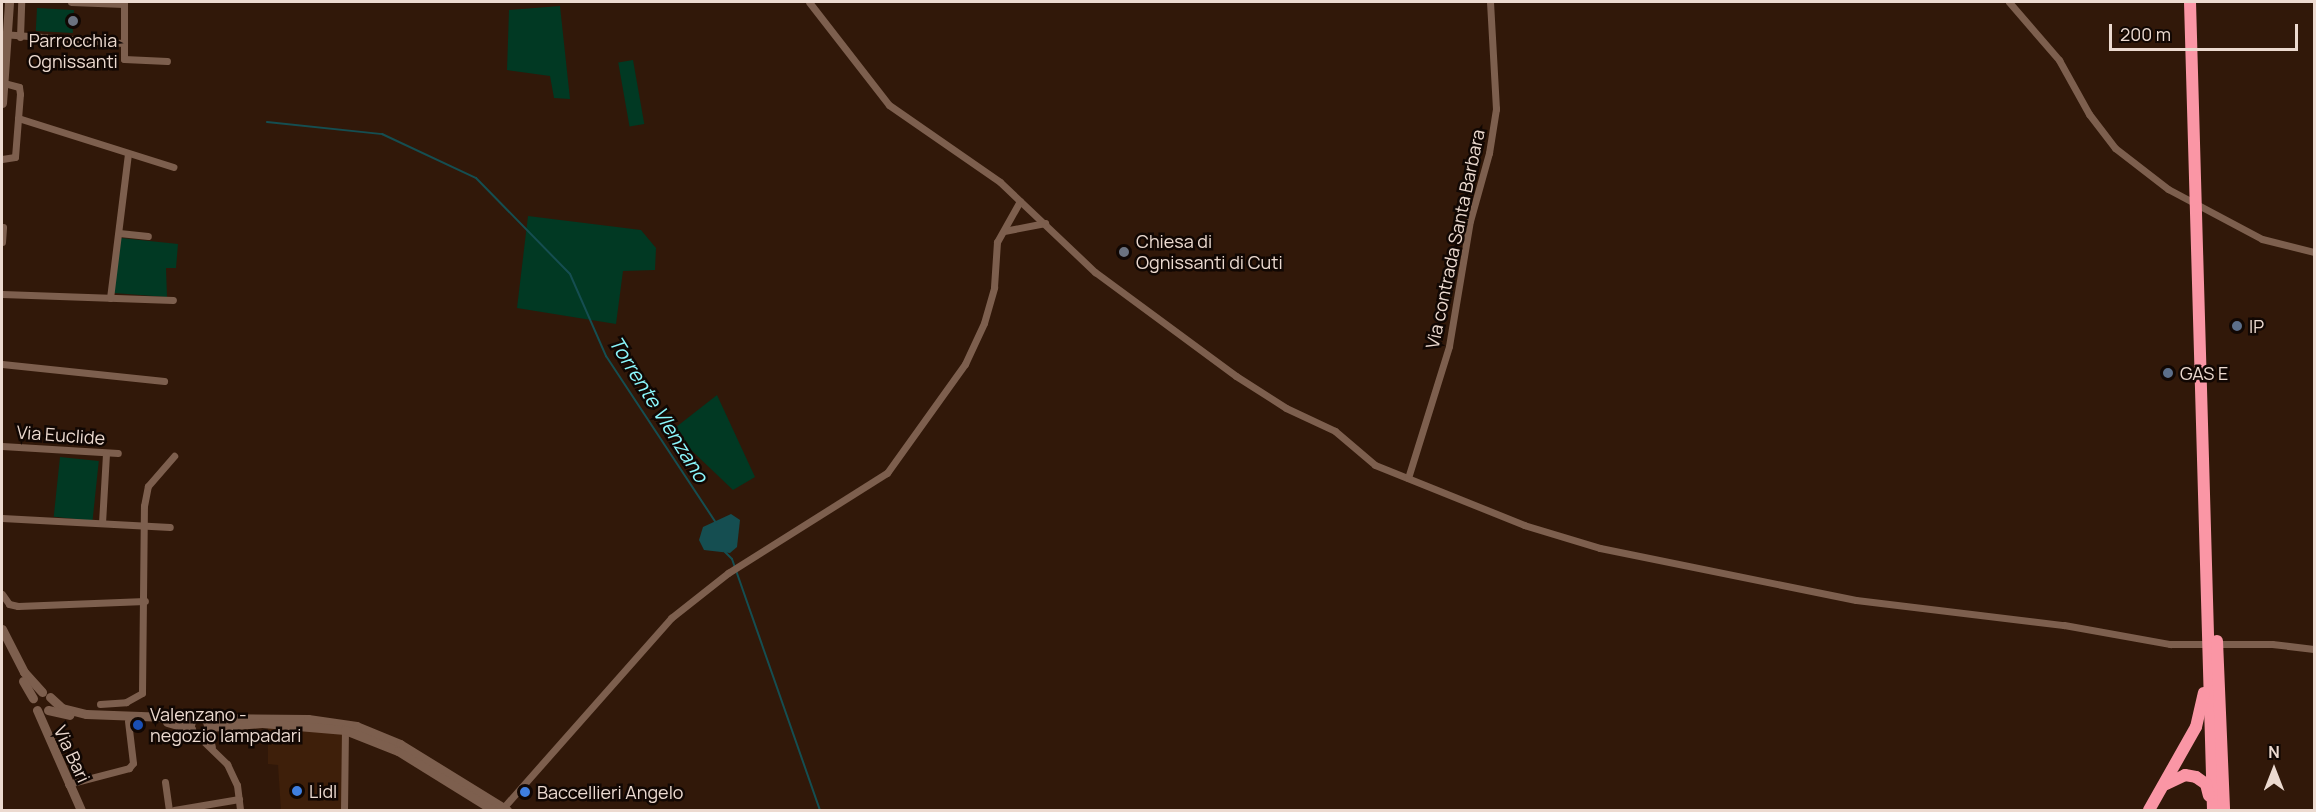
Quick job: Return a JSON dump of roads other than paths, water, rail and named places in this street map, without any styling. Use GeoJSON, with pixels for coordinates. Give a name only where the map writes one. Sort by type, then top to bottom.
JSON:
{"type":"FeatureCollection","features":[{"type":"Feature","properties":{"kind":"highway"},"geometry":{"type":"LineString","coordinates":[[2190,2],[2212,628],[2224,810]]}},
{"type":"Feature","properties":{"kind":"highway"},"geometry":{"type":"LineString","coordinates":[[2197,2],[2212,628]]}},
{"type":"Feature","properties":{"kind":"highway"},"geometry":{"type":"LineString","coordinates":[[2149,810],[2196,727],[2213,651]]}},
{"type":"Feature","properties":{"kind":"highway"},"geometry":{"type":"LineString","coordinates":[[2207,680],[2212,810]]}},
{"type":"Feature","properties":{"kind":"highway"},"geometry":{"type":"LineString","coordinates":[[2166,783],[2185,776],[2196,777],[2205,783],[2212,810]]}},
{"type":"Feature","properties":{"kind":"main road"},"geometry":{"type":"LineString","coordinates":[[2,100],[9,2]]}},
{"type":"Feature","properties":{"kind":"main road"},"geometry":{"type":"LineString","coordinates":[[2,628],[24,672],[42,696],[69,710],[174,722],[194,732],[208,729],[219,723],[262,723],[345,730],[398,751],[501,810]]}},
{"type":"Feature","properties":{"kind":"main road"},"geometry":{"type":"LineString","coordinates":[[2,639],[42,696],[44,710],[88,718],[308,719],[356,726],[400,744],[501,810]]}},
{"type":"Feature","properties":{"kind":"main road","name":"Via Bari"},"geometry":{"type":"LineString","coordinates":[[42,696],[43,731],[81,810]]}},
{"type":"Feature","properties":{"kind":"main road"},"geometry":{"type":"LineString","coordinates":[[199,718],[208,729]]}},
{"type":"Feature","properties":{"kind":"main road"},"geometry":{"type":"LineString","coordinates":[[194,732],[199,718]]}},
{"type":"Feature","properties":{"kind":"street"},"geometry":{"type":"LineString","coordinates":[[20,37],[21,2]]}},
{"type":"Feature","properties":{"kind":"street"},"geometry":{"type":"LineString","coordinates":[[71,2],[124,3],[125,59],[167,61]]}},
{"type":"Feature","properties":{"kind":"street"},"geometry":{"type":"LineString","coordinates":[[809,2],[890,105],[964,154],[1046,223],[1095,272],[1236,376],[1286,408],[1335,431],[1375,465],[1524,525],[1600,548],[1856,600],[1954,615],[2064,625],[2169,644],[2272,644],[2314,649]]}},
{"type":"Feature","properties":{"kind":"street","name":"Via contrada Santa Barbara"},"geometry":{"type":"LineString","coordinates":[[1408,478],[1449,346],[1470,221],[1489,153],[1496,109],[1490,2]]}},
{"type":"Feature","properties":{"kind":"street"},"geometry":{"type":"LineString","coordinates":[[2009,2],[2059,60],[2089,114],[2115,148],[2168,189],[2262,239],[2314,252]]}},
{"type":"Feature","properties":{"kind":"street"},"geometry":{"type":"LineString","coordinates":[[5,35],[123,44]]}},
{"type":"Feature","properties":{"kind":"street"},"geometry":{"type":"LineString","coordinates":[[2,159],[15,157],[20,91],[4,84]]}},
{"type":"Feature","properties":{"kind":"street"},"geometry":{"type":"LineString","coordinates":[[18,118],[173,167]]}},
{"type":"Feature","properties":{"kind":"street"},"geometry":{"type":"LineString","coordinates":[[110,298],[128,154]]}},
{"type":"Feature","properties":{"kind":"street"},"geometry":{"type":"LineString","coordinates":[[501,810],[671,618],[728,573],[887,473],[965,364],[984,323],[994,286],[997,242],[1020,201]]}},
{"type":"Feature","properties":{"kind":"street"},"geometry":{"type":"LineString","coordinates":[[1004,231],[1046,223]]}},
{"type":"Feature","properties":{"kind":"street"},"geometry":{"type":"LineString","coordinates":[[2,242],[3,226]]}},
{"type":"Feature","properties":{"kind":"street"},"geometry":{"type":"LineString","coordinates":[[119,233],[148,236]]}},
{"type":"Feature","properties":{"kind":"street"},"geometry":{"type":"LineString","coordinates":[[2,294],[173,300]]}},
{"type":"Feature","properties":{"kind":"street"},"geometry":{"type":"LineString","coordinates":[[2,364],[164,381]]}},
{"type":"Feature","properties":{"kind":"street","name":"Via Euclide"},"geometry":{"type":"LineString","coordinates":[[2,446],[118,453]]}},
{"type":"Feature","properties":{"kind":"street"},"geometry":{"type":"LineString","coordinates":[[102,523],[106,453]]}},
{"type":"Feature","properties":{"kind":"street"},"geometry":{"type":"LineString","coordinates":[[100,704],[126,702],[142,693],[145,601],[144,526],[148,486],[174,456]]}},
{"type":"Feature","properties":{"kind":"street"},"geometry":{"type":"LineString","coordinates":[[2,518],[170,527]]}},
{"type":"Feature","properties":{"kind":"street"},"geometry":{"type":"LineString","coordinates":[[2,594],[6,602],[18,606],[145,601]]}},
{"type":"Feature","properties":{"kind":"street"},"geometry":{"type":"LineString","coordinates":[[68,784],[129,768],[133,763],[126,702]]}},
{"type":"Feature","properties":{"kind":"street"},"geometry":{"type":"LineString","coordinates":[[208,729],[212,747]]}},
{"type":"Feature","properties":{"kind":"street"},"geometry":{"type":"LineString","coordinates":[[344,810],[345,730]]}},
{"type":"Feature","properties":{"kind":"street"},"geometry":{"type":"LineString","coordinates":[[194,732],[227,764],[239,799],[240,810]]}},
{"type":"Feature","properties":{"kind":"street"},"geometry":{"type":"LineString","coordinates":[[165,782],[169,810]]}},
{"type":"Feature","properties":{"kind":"street"},"geometry":{"type":"LineString","coordinates":[[174,810],[239,799]]}},
{"type":"Feature","properties":{"kind":"water"},"geometry":{"type":"Polygon","coordinates":[[[731,514],[740,520],[737,547],[730,553],[704,550],[699,540],[703,527],[731,514]]]}},
{"type":"Feature","properties":{"kind":"waterway","name":"Torrente Vlenzano"},"geometry":{"type":"LineString","coordinates":[[267,122],[382,134],[476,178],[570,274],[606,356],[716,523]]}},
{"type":"Feature","properties":{"kind":"waterway","name":"Torrente Vlenzano"},"geometry":{"type":"LineString","coordinates":[[725,552],[732,559],[820,810]]}},
{"type":"Feature","properties":{"kind":"place","name":"Parrocchia Ognissanti"},"geometry":{"type":"Point","coordinates":[73,21]}},
{"type":"Feature","properties":{"kind":"place","name":"Chiesa di Ognissanti di Cuti"},"geometry":{"type":"Point","coordinates":[1124,252]}},
{"type":"Feature","properties":{"kind":"place","name":"IP"},"geometry":{"type":"Point","coordinates":[2237,326]}},
{"type":"Feature","properties":{"kind":"place","name":"GAS E"},"geometry":{"type":"Point","coordinates":[2168,373]}},
{"type":"Feature","properties":{"kind":"place","name":"Valenzano - negozio lampadari"},"geometry":{"type":"Point","coordinates":[138,725]}},
{"type":"Feature","properties":{"kind":"place","name":"Lidl"},"geometry":{"type":"Point","coordinates":[297,791]}},
{"type":"Feature","properties":{"kind":"place","name":"Baccellieri Angelo"},"geometry":{"type":"Point","coordinates":[525,792]}}]}
